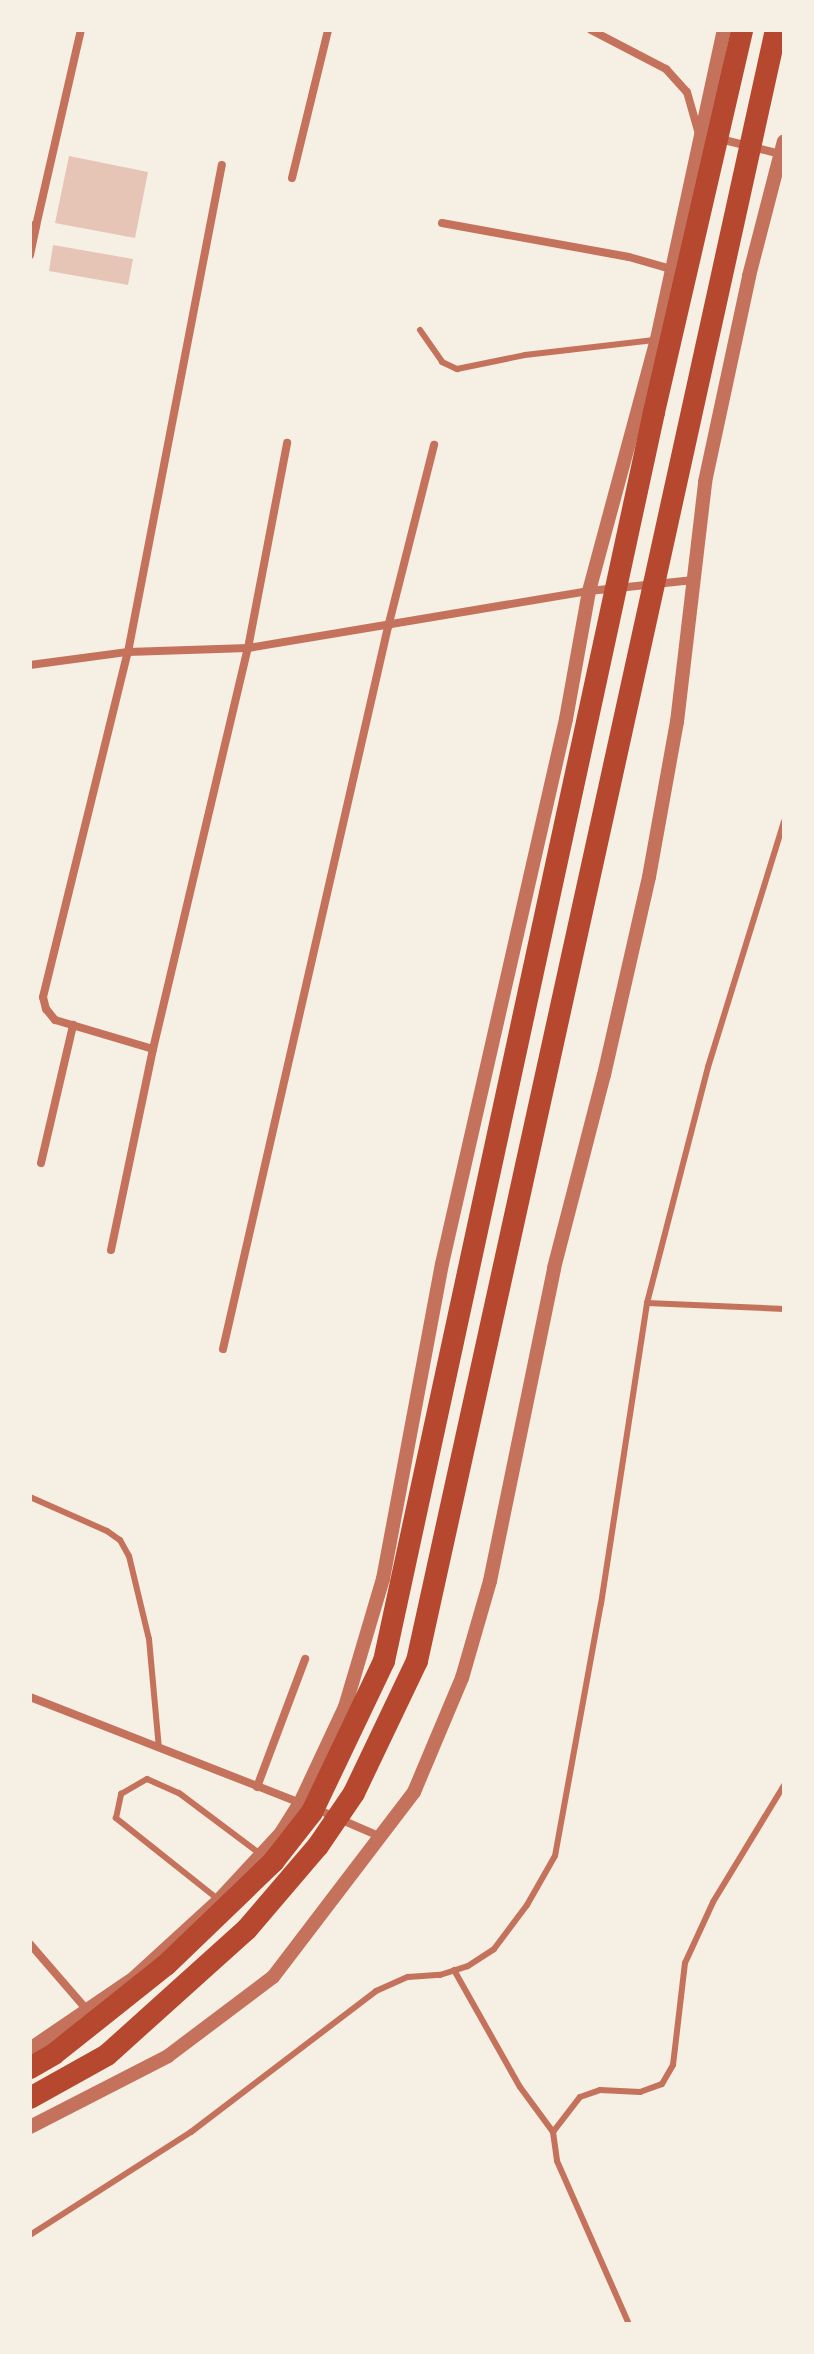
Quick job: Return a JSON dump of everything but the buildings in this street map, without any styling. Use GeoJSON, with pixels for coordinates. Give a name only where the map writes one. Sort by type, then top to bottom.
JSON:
{"type":"FeatureCollection","features":[{"type":"Feature","properties":{"kind":"highway"},"geometry":{"type":"LineString","coordinates":[[30,2068],[54,2054],[166,1965],[273,1862],[312,1812],[384,1661],[654,412],[742,30]]}},
{"type":"Feature","properties":{"kind":"highway"},"geometry":{"type":"LineString","coordinates":[[30,2098],[107,2055],[247,1929],[318,1846],[354,1793],[417,1661],[776,30]]}},
{"type":"Feature","properties":{"kind":"street"},"geometry":{"type":"LineString","coordinates":[[30,255],[33,225],[81,30]]}},
{"type":"Feature","properties":{"kind":"street"},"geometry":{"type":"LineString","coordinates":[[292,178],[328,30]]}},
{"type":"Feature","properties":{"kind":"street"},"geometry":{"type":"LineString","coordinates":[[591,30],[666,69],[687,92],[699,134]]}},
{"type":"Feature","properties":{"kind":"street"},"geometry":{"type":"LineString","coordinates":[[30,2049],[134,1978],[219,1900],[281,1833],[300,1803],[345,1707],[383,1579],[442,1264],[566,719],[589,591],[657,339],[724,30]]}},
{"type":"Feature","properties":{"kind":"street"},"geometry":{"type":"LineString","coordinates":[[30,2127],[168,2056],[273,1977],[414,1792],[462,1678],[481,1619],[554,1268],[604,1075],[649,877],[677,722],[705,482],[749,276],[783,148],[699,134]]}},
{"type":"Feature","properties":{"kind":"street"},"geometry":{"type":"LineString","coordinates":[[153,1049],[55,1020],[46,1009],[43,997],[128,652],[222,165]]}},
{"type":"Feature","properties":{"kind":"street"},"geometry":{"type":"LineString","coordinates":[[442,223],[629,257],[671,269]]}},
{"type":"Feature","properties":{"kind":"street"},"geometry":{"type":"LineString","coordinates":[[111,1250],[153,1049],[248,648],[287,443]]}},
{"type":"Feature","properties":{"kind":"street"},"geometry":{"type":"LineString","coordinates":[[223,1349],[388,627],[434,445]]}},
{"type":"Feature","properties":{"kind":"street"},"geometry":{"type":"LineString","coordinates":[[30,665],[128,652],[248,648],[589,591],[693,580]]}},
{"type":"Feature","properties":{"kind":"street"},"geometry":{"type":"LineString","coordinates":[[41,1163],[73,1025]]}},
{"type":"Feature","properties":{"kind":"street"},"geometry":{"type":"LineString","coordinates":[[257,1787],[305,1659]]}},
{"type":"Feature","properties":{"kind":"street"},"geometry":{"type":"LineString","coordinates":[[30,1697],[379,1836]]}},
{"type":"Feature","properties":{"kind":"street"},"geometry":{"type":"LineString","coordinates":[[30,1944],[88,2011]]}},
{"type":"Feature","properties":{"kind":"lane"},"geometry":{"type":"LineString","coordinates":[[420,330],[442,362],[457,369],[525,355],[657,339]]}},
{"type":"Feature","properties":{"kind":"lane"},"geometry":{"type":"LineString","coordinates":[[30,2235],[191,2132],[376,1991],[408,1977],[468,1966],[494,1949],[527,1905],[555,1856],[601,1604],[647,1303],[708,1067],[784,822]]}},
{"type":"Feature","properties":{"kind":"lane"},"geometry":{"type":"LineString","coordinates":[[647,1303],[784,1309]]}},
{"type":"Feature","properties":{"kind":"lane"},"geometry":{"type":"LineString","coordinates":[[30,1497],[107,1531],[120,1540],[129,1556],[149,1639],[159,1748]]}},
{"type":"Feature","properties":{"kind":"lane"},"geometry":{"type":"LineString","coordinates":[[219,1900],[116,1818],[121,1794],[147,1779],[179,1793],[261,1854]]}},
{"type":"Feature","properties":{"kind":"lane"},"geometry":{"type":"LineString","coordinates":[[553,2132],[580,2097],[600,2090],[640,2092],[662,2084],[673,2065],[685,1963],[713,1902],[784,1785]]}},
{"type":"Feature","properties":{"kind":"lane"},"geometry":{"type":"LineString","coordinates":[[454,1970],[520,2087],[553,2132],[557,2161],[629,2324]]}}]}
